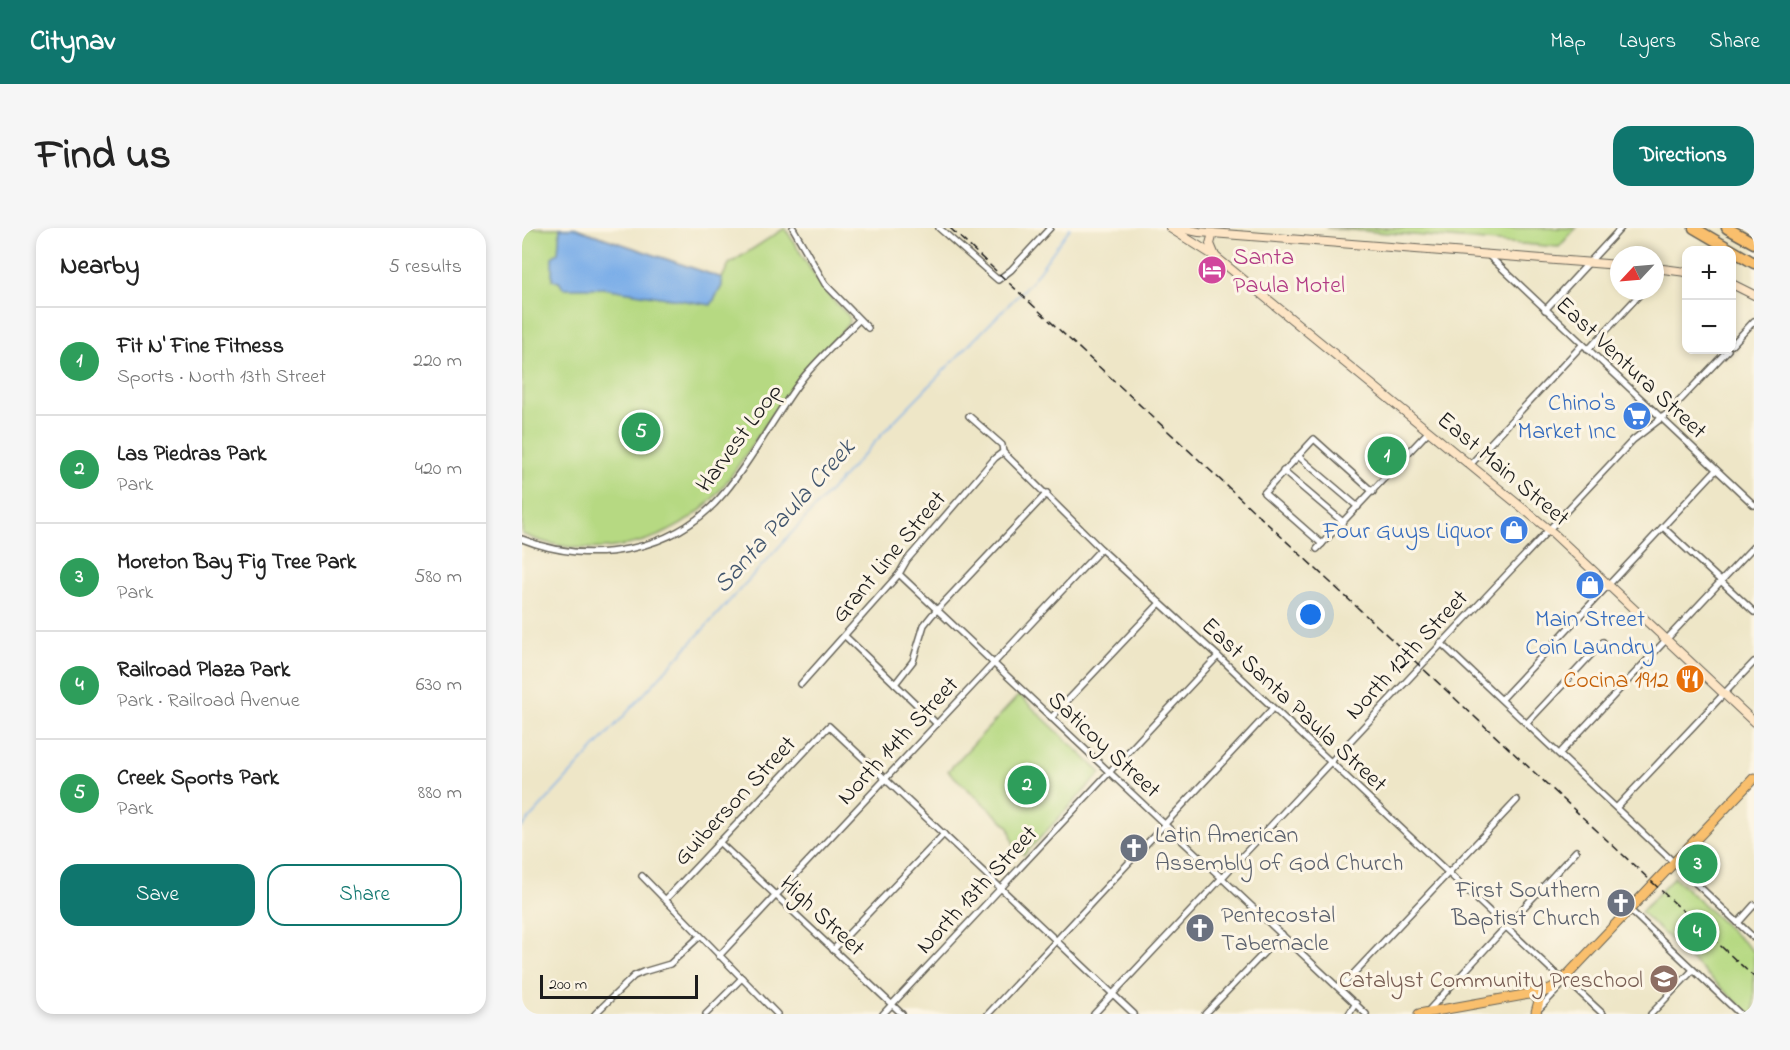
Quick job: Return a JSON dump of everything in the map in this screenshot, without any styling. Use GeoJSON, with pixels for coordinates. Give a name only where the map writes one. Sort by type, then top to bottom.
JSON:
{"type":"FeatureCollection","features":[{"type":"Feature","properties":{"kind":"highway"},"geometry":{"type":"LineString","coordinates":[[1694,228],[1754,263]]}},
{"type":"Feature","properties":{"kind":"highway"},"geometry":{"type":"LineString","coordinates":[[1727,228],[1754,243]]}},
{"type":"Feature","properties":{"kind":"main road"},"geometry":{"type":"LineString","coordinates":[[1422,1013],[1533,994],[1552,989],[1565,980],[1754,778]]}},
{"type":"Feature","properties":{"kind":"main road"},"geometry":{"type":"LineString","coordinates":[[1533,994],[1539,1001],[1535,1013]]}},
{"type":"Feature","properties":{"kind":"street"},"geometry":{"type":"LineString","coordinates":[[793,228],[825,284],[868,328]]}},
{"type":"Feature","properties":{"kind":"street"},"geometry":{"type":"LineString","coordinates":[[939,228],[998,280],[1011,270],[1050,228]]}},
{"type":"Feature","properties":{"kind":"street","name":"East Main Street"},"geometry":{"type":"LineString","coordinates":[[1170,228],[1216,257],[1548,529],[1754,722]]}},
{"type":"Feature","properties":{"kind":"street"},"geometry":{"type":"LineString","coordinates":[[1180,228],[1199,232],[1610,264]]}},
{"type":"Feature","properties":{"kind":"street"},"geometry":{"type":"LineString","coordinates":[[1200,228],[1211,232]]}},
{"type":"Feature","properties":{"kind":"street"},"geometry":{"type":"LineString","coordinates":[[1545,310],[1622,228]]}},
{"type":"Feature","properties":{"kind":"street"},"geometry":{"type":"LineString","coordinates":[[1211,232],[1210,244],[1216,257]]}},
{"type":"Feature","properties":{"kind":"street","name":"East Ventura Street"},"geometry":{"type":"LineString","coordinates":[[1487,254],[1754,505]]}},
{"type":"Feature","properties":{"kind":"street"},"geometry":{"type":"LineString","coordinates":[[1664,271],[1682,272]]}},
{"type":"Feature","properties":{"kind":"street"},"geometry":{"type":"LineString","coordinates":[[1736,286],[1754,295]]}},
{"type":"Feature","properties":{"kind":"street"},"geometry":{"type":"LineString","coordinates":[[1588,350],[1635,300]]}},
{"type":"Feature","properties":{"kind":"street","name":"Harvest Loop"},"geometry":{"type":"LineString","coordinates":[[522,539],[545,548],[568,552],[606,553],[641,547],[680,529],[725,493],[803,378],[859,320]]}},
{"type":"Feature","properties":{"kind":"street"},"geometry":{"type":"LineString","coordinates":[[1736,340],[1754,321]]}},
{"type":"Feature","properties":{"kind":"street"},"geometry":{"type":"LineString","coordinates":[[1470,465],[1582,345]]}},
{"type":"Feature","properties":{"kind":"street","name":"North 12th Street"},"geometry":{"type":"LineString","coordinates":[[1094,1014],[1639,433],[1661,419],[1724,354]]}},
{"type":"Feature","properties":{"kind":"street","name":"East Santa Paula Street"},"geometry":{"type":"LineString","coordinates":[[969,416],[1002,445],[1003,452],[1047,493],[1101,549],[1556,974],[1603,1014]]}},
{"type":"Feature","properties":{"kind":"street"},"geometry":{"type":"LineString","coordinates":[[1317,549],[1429,431]]}},
{"type":"Feature","properties":{"kind":"street"},"geometry":{"type":"LineString","coordinates":[[1322,544],[1264,493],[1314,439],[1373,492]]}},
{"type":"Feature","properties":{"kind":"street","name":"Grant Line Street"},"geometry":{"type":"LineString","coordinates":[[801,684],[899,574],[907,560],[995,458],[1003,452]]}},
{"type":"Feature","properties":{"kind":"street"},"geometry":{"type":"LineString","coordinates":[[1298,456],[1359,507]]}},
{"type":"Feature","properties":{"kind":"street"},"geometry":{"type":"LineString","coordinates":[[1502,699],[1716,470]]}},
{"type":"Feature","properties":{"kind":"street"},"geometry":{"type":"LineString","coordinates":[[1283,471],[1343,522]]}},
{"type":"Feature","properties":{"kind":"street"},"geometry":{"type":"LineString","coordinates":[[895,684],[913,661],[924,625],[1047,493]]}},
{"type":"Feature","properties":{"kind":"street"},"geometry":{"type":"LineString","coordinates":[[1663,527],[1754,612]]}},
{"type":"Feature","properties":{"kind":"street"},"geometry":{"type":"LineString","coordinates":[[1560,753],[1754,546]]}},
{"type":"Feature","properties":{"kind":"street","name":"North 14th Street"},"geometry":{"type":"LineString","coordinates":[[719,956],[1101,549]]}},
{"type":"Feature","properties":{"kind":"street","name":"Saticoy Street"},"geometry":{"type":"LineString","coordinates":[[899,574],[1366,1014]]}},
{"type":"Feature","properties":{"kind":"street"},"geometry":{"type":"LineString","coordinates":[[1051,718],[1160,603]]}},
{"type":"Feature","properties":{"kind":"street"},"geometry":{"type":"LineString","coordinates":[[845,636],[937,724]]}},
{"type":"Feature","properties":{"kind":"street"},"geometry":{"type":"LineString","coordinates":[[1527,723],[1603,642]]}},
{"type":"Feature","properties":{"kind":"street"},"geometry":{"type":"LineString","coordinates":[[1441,644],[1560,753],[1754,938]]}},
{"type":"Feature","properties":{"kind":"street","name":"North 13th Street"},"geometry":{"type":"LineString","coordinates":[[883,1014],[1218,656]]}},
{"type":"Feature","properties":{"kind":"street"},"geometry":{"type":"LineString","coordinates":[[1617,807],[1754,662]]}},
{"type":"Feature","properties":{"kind":"street"},"geometry":{"type":"LineString","coordinates":[[988,1014],[1273,708]]}},
{"type":"Feature","properties":{"kind":"street","name":"Guiberson Street"},"geometry":{"type":"LineString","coordinates":[[666,899],[829,726],[886,779]]}},
{"type":"Feature","properties":{"kind":"street"},"geometry":{"type":"LineString","coordinates":[[886,779],[1134,1014]]}},
{"type":"Feature","properties":{"kind":"street"},"geometry":{"type":"LineString","coordinates":[[1340,988],[1517,800]]}},
{"type":"Feature","properties":{"kind":"street"},"geometry":{"type":"LineString","coordinates":[[833,950],[944,834]]}},
{"type":"Feature","properties":{"kind":"street","name":"High Street"},"geometry":{"type":"LineString","coordinates":[[719,842],[902,1014]]}},
{"type":"Feature","properties":{"kind":"street"},"geometry":{"type":"LineString","coordinates":[[1422,1013],[1576,851]]}},
{"type":"Feature","properties":{"kind":"street"},"geometry":{"type":"LineString","coordinates":[[642,876],[777,1014]]}},
{"type":"Feature","properties":{"kind":"street"},"geometry":{"type":"LineString","coordinates":[[1738,923],[1754,905]]}},
{"type":"Feature","properties":{"kind":"street"},"geometry":{"type":"LineString","coordinates":[[1630,910],[1740,1014]]}},
{"type":"Feature","properties":{"kind":"street"},"geometry":{"type":"LineString","coordinates":[[1206,1014],[1282,934]]}},
{"type":"Feature","properties":{"kind":"street"},"geometry":{"type":"LineString","coordinates":[[595,1014],[634,976],[670,964],[700,936]]}},
{"type":"Feature","properties":{"kind":"street"},"geometry":{"type":"LineString","coordinates":[[1651,1014],[1693,970]]}},
{"type":"Feature","properties":{"kind":"street"},"geometry":{"type":"LineString","coordinates":[[706,1014],[742,978]]}},
{"type":"Feature","properties":{"kind":"street"},"geometry":{"type":"LineString","coordinates":[[1535,1013],[1565,980]]}},
{"type":"Feature","properties":{"kind":"street"},"geometry":{"type":"LineString","coordinates":[[1349,1014],[1356,1003]]}},
{"type":"Feature","properties":{"kind":"green space"},"geometry":{"type":"Polygon","coordinates":[[[529,228],[575,228],[722,278],[729,264],[785,228],[818,281],[849,316],[850,321],[801,375],[722,488],[703,508],[681,524],[656,536],[630,544],[603,548],[575,548],[548,543],[522,534],[522,239],[529,228]]]}},
{"type":"Feature","properties":{"kind":"green space"},"geometry":{"type":"Polygon","coordinates":[[[1327,228],[1576,228],[1559,247],[1327,228]]]}},
{"type":"Feature","properties":{"kind":"green space"},"geometry":{"type":"Polygon","coordinates":[[[1019,695],[1101,773],[1024,855],[1014,845],[1009,827],[948,771],[1019,695]]]}},
{"type":"Feature","properties":{"kind":"green space"},"geometry":{"type":"Polygon","coordinates":[[[1674,877],[1754,952],[1754,1014],[1749,1014],[1641,912],[1674,877]]]}},
{"type":"Feature","properties":{"kind":"water"},"geometry":{"type":"Polygon","coordinates":[[[560,228],[575,228],[722,278],[722,286],[711,305],[603,288],[563,288],[559,282],[552,280],[552,257],[558,253],[560,228]]]}},
{"type":"Feature","properties":{"kind":"waterway","name":"Santa Paula Creek"},"geometry":{"type":"LineString","coordinates":[[522,827],[897,418],[1031,282],[1070,228]]}},
{"type":"Feature","properties":{"kind":"railway"},"geometry":{"type":"LineString","coordinates":[[950,228],[1754,977]]}},
{"type":"Feature","properties":{"kind":"place","name":"Santa Paula Motel"},"geometry":{"type":"Point","coordinates":[1212,270]}},
{"type":"Feature","properties":{"kind":"place","name":"Chino's Market Inc"},"geometry":{"type":"Point","coordinates":[1637,416]}},
{"type":"Feature","properties":{"kind":"place","name":"Creek Sports Park"},"geometry":{"type":"Point","coordinates":[641,432]}},
{"type":"Feature","properties":{"kind":"place","name":"Fit N' Fine Fitness"},"geometry":{"type":"Point","coordinates":[1387,456]}},
{"type":"Feature","properties":{"kind":"place","name":"Four Guys Liquor"},"geometry":{"type":"Point","coordinates":[1514,530]}},
{"type":"Feature","properties":{"kind":"place","name":"Main Street Coin Laundry"},"geometry":{"type":"Point","coordinates":[1590,585]}},
{"type":"Feature","properties":{"kind":"place","name":"Cocina 1912"},"geometry":{"type":"Point","coordinates":[1690,679]}},
{"type":"Feature","properties":{"kind":"place","name":"Las Piedras Park"},"geometry":{"type":"Point","coordinates":[1027,785]}},
{"type":"Feature","properties":{"kind":"place","name":"Latin American Assembly of God Church"},"geometry":{"type":"Point","coordinates":[1134,848]}},
{"type":"Feature","properties":{"kind":"place","name":"Moreton Bay Fig Tree Park"},"geometry":{"type":"Point","coordinates":[1698,864]}},
{"type":"Feature","properties":{"kind":"place","name":"First Southern Baptist Church"},"geometry":{"type":"Point","coordinates":[1621,903]}},
{"type":"Feature","properties":{"kind":"place","name":"Pentecostal Tabernacle"},"geometry":{"type":"Point","coordinates":[1200,928]}},
{"type":"Feature","properties":{"kind":"place","name":"Railroad Plaza Park"},"geometry":{"type":"Point","coordinates":[1697,932]}},
{"type":"Feature","properties":{"kind":"place","name":"Catalyst Community Preschool"},"geometry":{"type":"Point","coordinates":[1664,979]}}]}
